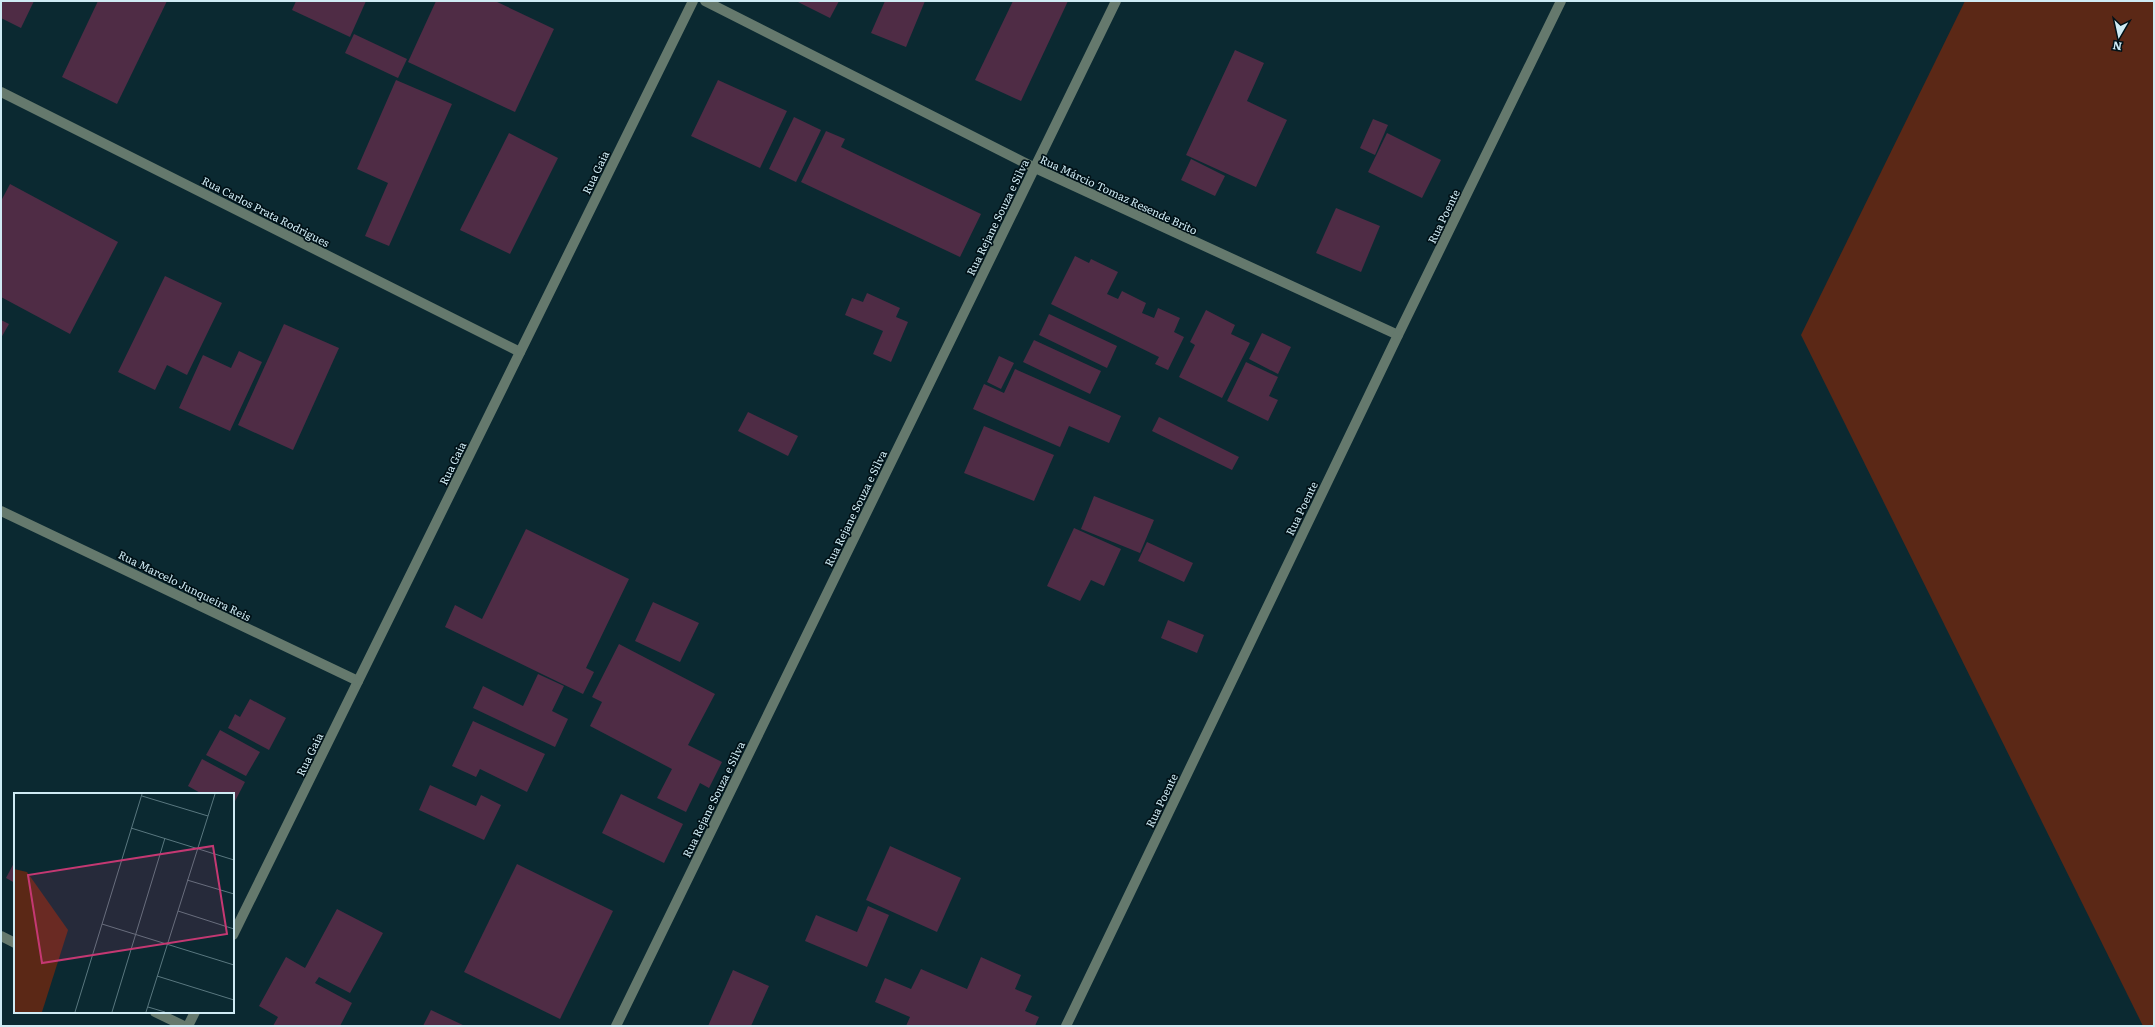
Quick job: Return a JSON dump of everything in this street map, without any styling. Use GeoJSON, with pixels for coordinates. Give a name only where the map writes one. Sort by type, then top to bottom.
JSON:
{"type":"FeatureCollection","features":[{"type":"Feature","properties":{"kind":"street","name":"Rua Gaia"},"geometry":{"type":"LineString","coordinates":[[234,933],[693,1]]}},
{"type":"Feature","properties":{"kind":"street","name":"Rua Márcio Tomaz Resende Brito"},"geometry":{"type":"LineString","coordinates":[[705,1],[1034,168],[1398,335]]}},
{"type":"Feature","properties":{"kind":"street","name":"Rua Rejane Souza e Silva"},"geometry":{"type":"LineString","coordinates":[[616,1026],[1116,1]]}},
{"type":"Feature","properties":{"kind":"street","name":"Rua Poente"},"geometry":{"type":"LineString","coordinates":[[1066,1026],[1398,335],[1561,1]]}},
{"type":"Feature","properties":{"kind":"street","name":"Rua Carlos Prata Rodrigues"},"geometry":{"type":"LineString","coordinates":[[1,92],[520,352]]}},
{"type":"Feature","properties":{"kind":"street","name":"Rua Marcelo Junqueira Reis"},"geometry":{"type":"LineString","coordinates":[[1,511],[358,682]]}},
{"type":"Feature","properties":{"kind":"street"},"geometry":{"type":"LineString","coordinates":[[1,936],[14,942]]}},
{"type":"Feature","properties":{"kind":"street"},"geometry":{"type":"LineString","coordinates":[[157,1013],[184,1026]]}},
{"type":"Feature","properties":{"kind":"street"},"geometry":{"type":"LineString","coordinates":[[188,1026],[194,1013]]}},
{"type":"Feature","properties":{"kind":"shaded area"},"geometry":{"type":"Polygon","coordinates":[[[1965,1],[2154,1],[2154,1026],[2143,1026],[1801,335],[1965,1]]]}},
{"type":"Feature","properties":{"kind":"building"},"geometry":{"type":"Polygon","coordinates":[[[1,1],[34,1],[21,28],[1,18],[1,1]]]}},
{"type":"Feature","properties":{"kind":"building"},"geometry":{"type":"Polygon","coordinates":[[[98,1],[167,1],[117,104],[62,77],[98,1]]]}},
{"type":"Feature","properties":{"kind":"building"},"geometry":{"type":"Polygon","coordinates":[[[296,1],[366,1],[350,37],[292,10],[296,1]]]}},
{"type":"Feature","properties":{"kind":"building"},"geometry":{"type":"Polygon","coordinates":[[[436,1],[495,1],[554,29],[515,112],[408,62],[436,1]]]}},
{"type":"Feature","properties":{"kind":"building"},"geometry":{"type":"Polygon","coordinates":[[[796,1],[839,1],[830,18],[796,1]]]}},
{"type":"Feature","properties":{"kind":"building"},"geometry":{"type":"Polygon","coordinates":[[[885,1],[925,1],[906,47],[871,33],[885,1]]]}},
{"type":"Feature","properties":{"kind":"building"},"geometry":{"type":"Polygon","coordinates":[[[1013,1],[1068,1],[1021,101],[975,80],[1013,1]]]}},
{"type":"Feature","properties":{"kind":"building"},"geometry":{"type":"Polygon","coordinates":[[[354,34],[407,59],[398,78],[345,53],[354,34]]]}},
{"type":"Feature","properties":{"kind":"building"},"geometry":{"type":"Polygon","coordinates":[[[1235,50],[1264,63],[1247,101],[1287,120],[1256,187],[1186,155],[1235,50]]]}},
{"type":"Feature","properties":{"kind":"building"},"geometry":{"type":"Polygon","coordinates":[[[396,80],[452,104],[389,246],[365,236],[388,183],[357,169],[396,80]]]}},
{"type":"Feature","properties":{"kind":"building"},"geometry":{"type":"Polygon","coordinates":[[[718,80],[787,111],[760,168],[691,136],[718,80]]]}},
{"type":"Feature","properties":{"kind":"building"},"geometry":{"type":"Polygon","coordinates":[[[794,117],[821,130],[796,182],[769,169],[794,117]]]}},
{"type":"Feature","properties":{"kind":"building"},"geometry":{"type":"Polygon","coordinates":[[[1373,119],[1388,125],[1375,155],[1360,148],[1373,119]]]}},
{"type":"Feature","properties":{"kind":"building"},"geometry":{"type":"Polygon","coordinates":[[[826,131],[845,139],[841,147],[981,214],[960,257],[801,182],[826,131]]]}},
{"type":"Feature","properties":{"kind":"building"},"geometry":{"type":"Polygon","coordinates":[[[509,133],[558,158],[510,254],[460,230],[509,133]]]}},
{"type":"Feature","properties":{"kind":"building"},"geometry":{"type":"Polygon","coordinates":[[[1387,133],[1441,160],[1422,198],[1368,172],[1387,133]]]}},
{"type":"Feature","properties":{"kind":"building"},"geometry":{"type":"Polygon","coordinates":[[[1191,159],[1225,176],[1215,196],[1181,180],[1191,159]]]}},
{"type":"Feature","properties":{"kind":"building"},"geometry":{"type":"Polygon","coordinates":[[[10,184],[118,242],[70,334],[1,297],[1,201],[10,184]]]}},
{"type":"Feature","properties":{"kind":"building"},"geometry":{"type":"Polygon","coordinates":[[[1336,208],[1380,226],[1361,272],[1316,253],[1336,208]]]}},
{"type":"Feature","properties":{"kind":"building"},"geometry":{"type":"Polygon","coordinates":[[[1075,256],[1089,263],[1091,259],[1118,272],[1107,294],[1118,299],[1122,291],[1146,303],[1142,313],[1154,318],[1158,308],[1180,318],[1174,332],[1184,337],[1168,370],[1155,364],[1159,357],[1051,304],[1075,256]]]}},
{"type":"Feature","properties":{"kind":"building"},"geometry":{"type":"Polygon","coordinates":[[[165,276],[222,303],[187,375],[167,365],[155,390],[118,372],[165,276]]]}},
{"type":"Feature","properties":{"kind":"building"},"geometry":{"type":"Polygon","coordinates":[[[867,293],[900,308],[896,317],[908,322],[891,362],[873,354],[883,331],[845,315],[852,298],[863,302],[867,293]]]}},
{"type":"Feature","properties":{"kind":"building"},"geometry":{"type":"Polygon","coordinates":[[[1206,310],[1235,325],[1231,334],[1250,343],[1222,398],[1179,377],[1195,345],[1190,342],[1206,310]]]}},
{"type":"Feature","properties":{"kind":"building"},"geometry":{"type":"Polygon","coordinates":[[[1049,314],[1117,346],[1107,368],[1039,335],[1049,314]]]}},
{"type":"Feature","properties":{"kind":"building"},"geometry":{"type":"Polygon","coordinates":[[[1,320],[9,324],[1,338],[1,320]]]}},
{"type":"Feature","properties":{"kind":"building"},"geometry":{"type":"Polygon","coordinates":[[[284,324],[339,348],[293,450],[238,425],[284,324]]]}},
{"type":"Feature","properties":{"kind":"building"},"geometry":{"type":"Polygon","coordinates":[[[1262,333],[1291,347],[1278,374],[1249,359],[1262,333]]]}},
{"type":"Feature","properties":{"kind":"building"},"geometry":{"type":"Polygon","coordinates":[[[1034,340],[1101,371],[1090,394],[1023,362],[1034,340]]]}},
{"type":"Feature","properties":{"kind":"building"},"geometry":{"type":"Polygon","coordinates":[[[239,351],[262,362],[230,431],[179,408],[203,355],[231,368],[239,351]]]}},
{"type":"Feature","properties":{"kind":"building"},"geometry":{"type":"Polygon","coordinates":[[[999,356],[1014,363],[1001,389],[987,382],[999,356]]]}},
{"type":"Feature","properties":{"kind":"building"},"geometry":{"type":"Polygon","coordinates":[[[1246,362],[1278,377],[1269,396],[1278,400],[1268,421],[1227,401],[1246,362]]]}},
{"type":"Feature","properties":{"kind":"building"},"geometry":{"type":"Polygon","coordinates":[[[1015,369],[1121,416],[1109,443],[1069,426],[1060,447],[973,409],[984,384],[1004,393],[1015,369]]]}},
{"type":"Feature","properties":{"kind":"building"},"geometry":{"type":"Polygon","coordinates":[[[748,412],[798,436],[788,456],[738,431],[748,412]]]}},
{"type":"Feature","properties":{"kind":"building"},"geometry":{"type":"Polygon","coordinates":[[[1159,417],[1239,457],[1232,470],[1152,431],[1159,417]]]}},
{"type":"Feature","properties":{"kind":"building"},"geometry":{"type":"Polygon","coordinates":[[[984,426],[1054,455],[1034,501],[964,473],[984,426]]]}},
{"type":"Feature","properties":{"kind":"building"},"geometry":{"type":"Polygon","coordinates":[[[1094,496],[1154,520],[1140,553],[1081,529],[1094,496]]]}},
{"type":"Feature","properties":{"kind":"building"},"geometry":{"type":"Polygon","coordinates":[[[1074,528],[1121,549],[1104,586],[1091,580],[1080,601],[1047,586],[1074,528]]]}},
{"type":"Feature","properties":{"kind":"building"},"geometry":{"type":"Polygon","coordinates":[[[526,529],[629,579],[586,668],[594,672],[583,694],[445,627],[455,605],[482,619],[526,529]]]}},
{"type":"Feature","properties":{"kind":"building"},"geometry":{"type":"Polygon","coordinates":[[[1147,542],[1193,563],[1184,582],[1138,561],[1147,542]]]}},
{"type":"Feature","properties":{"kind":"building"},"geometry":{"type":"Polygon","coordinates":[[[653,602],[699,623],[680,662],[635,641],[653,602]]]}},
{"type":"Feature","properties":{"kind":"building"},"geometry":{"type":"Polygon","coordinates":[[[1168,620],[1204,635],[1197,653],[1161,638],[1168,620]]]}},
{"type":"Feature","properties":{"kind":"building"},"geometry":{"type":"Polygon","coordinates":[[[619,644],[715,694],[688,745],[722,762],[709,788],[700,783],[686,812],[657,798],[672,769],[590,726],[602,702],[592,697],[619,644]]]}},
{"type":"Feature","properties":{"kind":"building"},"geometry":{"type":"Polygon","coordinates":[[[538,674],[564,686],[552,711],[568,719],[555,747],[473,708],[483,686],[523,706],[538,674]]]}},
{"type":"Feature","properties":{"kind":"building"},"geometry":{"type":"Polygon","coordinates":[[[250,699],[286,718],[269,750],[228,728],[235,714],[240,717],[250,699]]]}},
{"type":"Feature","properties":{"kind":"building"},"geometry":{"type":"Polygon","coordinates":[[[473,721],[545,754],[527,792],[480,769],[476,777],[452,766],[473,721]]]}},
{"type":"Feature","properties":{"kind":"building"},"geometry":{"type":"Polygon","coordinates":[[[220,730],[260,752],[246,776],[206,755],[220,730]]]}},
{"type":"Feature","properties":{"kind":"building"},"geometry":{"type":"Polygon","coordinates":[[[202,759],[245,782],[234,803],[234,793],[200,793],[188,786],[202,759]]]}},
{"type":"Feature","properties":{"kind":"building"},"geometry":{"type":"Polygon","coordinates":[[[430,785],[476,806],[481,795],[501,805],[484,840],[419,810],[430,785]]]}},
{"type":"Feature","properties":{"kind":"building"},"geometry":{"type":"Polygon","coordinates":[[[621,794],[683,824],[664,863],[602,833],[621,794]]]}},
{"type":"Feature","properties":{"kind":"building"},"geometry":{"type":"Polygon","coordinates":[[[890,846],[961,878],[937,932],[866,900],[890,846]]]}},
{"type":"Feature","properties":{"kind":"building"},"geometry":{"type":"Polygon","coordinates":[[[14,863],[14,882],[6,878],[14,863]]]}},
{"type":"Feature","properties":{"kind":"building"},"geometry":{"type":"Polygon","coordinates":[[[517,864],[613,911],[560,1019],[464,972],[517,864]]]}},
{"type":"Feature","properties":{"kind":"building"},"geometry":{"type":"Polygon","coordinates":[[[868,906],[889,915],[867,967],[805,941],[816,915],[857,932],[868,906]]]}},
{"type":"Feature","properties":{"kind":"building"},"geometry":{"type":"Polygon","coordinates":[[[337,909],[383,933],[350,993],[319,977],[315,983],[352,1003],[340,1026],[273,1026],[278,1017],[259,1006],[286,957],[305,968],[337,909]]]}},
{"type":"Feature","properties":{"kind":"building"},"geometry":{"type":"Polygon","coordinates":[[[981,957],[1021,975],[1015,989],[1032,996],[1025,1011],[1039,1017],[1035,1026],[906,1026],[910,1017],[875,1002],[885,978],[911,989],[921,969],[967,989],[981,957]]]}},
{"type":"Feature","properties":{"kind":"building"},"geometry":{"type":"Polygon","coordinates":[[[733,970],[769,986],[751,1026],[708,1026],[733,970]]]}},
{"type":"Feature","properties":{"kind":"building"},"geometry":{"type":"Polygon","coordinates":[[[431,1010],[465,1026],[423,1026],[431,1010]]]}}]}
